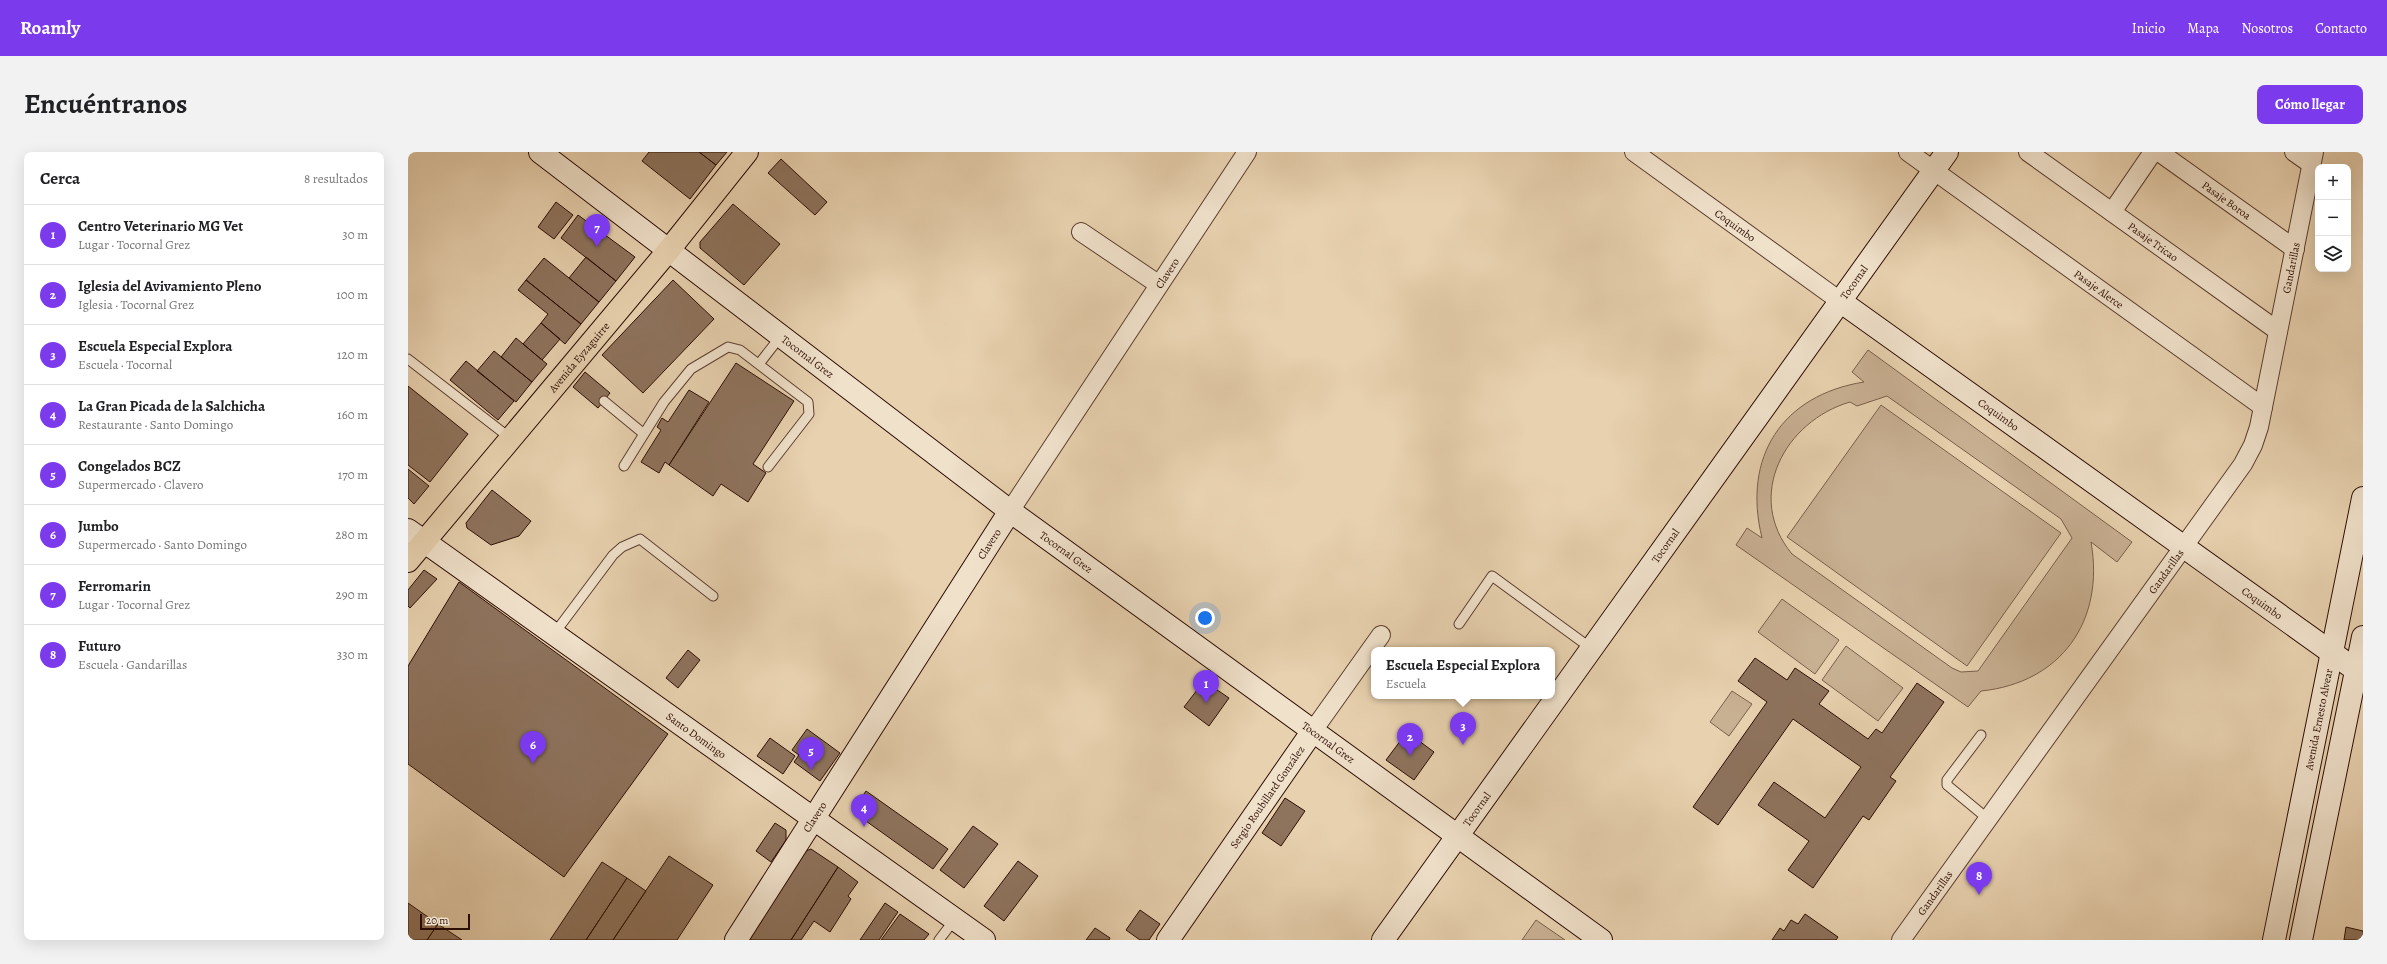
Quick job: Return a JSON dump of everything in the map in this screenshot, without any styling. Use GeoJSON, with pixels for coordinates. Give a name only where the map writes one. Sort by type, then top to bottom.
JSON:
{"type":"FeatureCollection","features":[{"type":"Feature","properties":{"kind":"main road","name":"Avenida Eyzaguirre"},"geometry":{"type":"LineString","coordinates":[[408,561],[415,536],[572,374],[747,152]]}},
{"type":"Feature","properties":{"kind":"street","name":"Tocornal Grez"},"geometry":{"type":"LineString","coordinates":[[540,152],[780,337],[1010,511],[1457,838],[1601,940]]}},
{"type":"Feature","properties":{"kind":"street","name":"Clavero"},"geometry":{"type":"LineString","coordinates":[[736,940],[1010,511],[1158,284],[1247,152]]}},
{"type":"Feature","properties":{"kind":"street","name":"Coquimbo"},"geometry":{"type":"LineString","coordinates":[[1634,152],[2182,547],[2360,673]]}},
{"type":"Feature","properties":{"kind":"street","name":"Pasaje Alerce"},"geometry":{"type":"LineString","coordinates":[[1908,152],[2263,407]]}},
{"type":"Feature","properties":{"kind":"street","name":"Tocornal"},"geometry":{"type":"LineString","coordinates":[[1383,940],[1948,152]]}},
{"type":"Feature","properties":{"kind":"street","name":"Pasaje Tricao"},"geometry":{"type":"LineString","coordinates":[[2028,152],[2278,331]]}},
{"type":"Feature","properties":{"kind":"street"},"geometry":{"type":"LineString","coordinates":[[2112,212],[2153,152]]}},
{"type":"Feature","properties":{"kind":"street","name":"Pasaje Boroa"},"geometry":{"type":"LineString","coordinates":[[2159,152],[2294,249]]}},
{"type":"Feature","properties":{"kind":"street"},"geometry":{"type":"LineString","coordinates":[[2294,152],[2312,158]]}},
{"type":"Feature","properties":{"kind":"street","name":"Gandarillas"},"geometry":{"type":"LineString","coordinates":[[1901,940],[2248,455],[2257,436],[2312,158]]}},
{"type":"Feature","properties":{"kind":"street"},"geometry":{"type":"LineString","coordinates":[[1081,232],[1158,284]]}},
{"type":"Feature","properties":{"kind":"street","name":"Avenida Ernesto Alvear"},"geometry":{"type":"LineString","coordinates":[[2274,940],[2363,498]]}},
{"type":"Feature","properties":{"kind":"street","name":"Santo Domingo"},"geometry":{"type":"LineString","coordinates":[[415,536],[955,919],[978,938]]}},
{"type":"Feature","properties":{"kind":"street","name":"Sergio Roubillard González"},"geometry":{"type":"LineString","coordinates":[[1372,647],[1381,635]]}},
{"type":"Feature","properties":{"kind":"street"},"geometry":{"type":"LineString","coordinates":[[2301,940],[2360,673],[2363,637]]}},
{"type":"Feature","properties":{"kind":"street","name":"Sergio Roubillard González"},"geometry":{"type":"LineString","coordinates":[[1168,940],[1371,649]]}},
{"type":"Feature","properties":{"kind":"lane"},"geometry":{"type":"LineString","coordinates":[[759,364],[780,337]]}},
{"type":"Feature","properties":{"kind":"lane"},"geometry":{"type":"LineString","coordinates":[[624,466],[664,402],[691,369],[715,353],[728,347],[740,350],[808,402],[809,414],[768,467]]}},
{"type":"Feature","properties":{"kind":"lane"},"geometry":{"type":"LineString","coordinates":[[408,359],[510,438]]}},
{"type":"Feature","properties":{"kind":"lane"},"geometry":{"type":"LineString","coordinates":[[604,401],[644,434]]}},
{"type":"Feature","properties":{"kind":"lane"},"geometry":{"type":"LineString","coordinates":[[554,634],[613,555],[622,547],[640,539],[713,596]]}},
{"type":"Feature","properties":{"kind":"lane"},"geometry":{"type":"LineString","coordinates":[[1458,624],[1492,576],[1592,649]]}},
{"type":"Feature","properties":{"kind":"lane"},"geometry":{"type":"LineString","coordinates":[[1981,735],[1947,780],[1947,785],[1988,819]]}},
{"type":"Feature","properties":{"kind":"lane"},"geometry":{"type":"LineString","coordinates":[[939,940],[955,919]]}},
{"type":"Feature","properties":{"kind":"shaded area"},"geometry":{"type":"Polygon","coordinates":[[[1868,350],[2132,542],[2117,562],[2091,542],[2094,571],[2091,597],[2083,622],[2071,643],[2055,661],[2034,675],[2009,686],[1981,691],[1968,707],[1736,545],[1747,528],[1762,538],[1757,509],[1758,481],[1764,456],[1775,434],[1790,416],[1811,400],[1835,389],[1864,382],[1852,372],[1868,350]],[[1887,396],[1857,406],[1850,402],[1827,412],[1807,426],[1790,443],[1779,463],[1772,485],[1772,508],[1778,532],[1792,554],[1952,668],[1961,672],[1978,671],[2072,538],[2061,519],[1887,396]]]}},
{"type":"Feature","properties":{"kind":"shaded area"},"geometry":{"type":"Polygon","coordinates":[[[1881,405],[2061,533],[1967,666],[1787,537],[1881,405]]]}},
{"type":"Feature","properties":{"kind":"shaded area"},"geometry":{"type":"Polygon","coordinates":[[[1782,599],[1839,640],[1815,674],[1758,632],[1782,599]]]}},
{"type":"Feature","properties":{"kind":"shaded area"},"geometry":{"type":"Polygon","coordinates":[[[1846,646],[1903,688],[1878,721],[1822,680],[1846,646]]]}},
{"type":"Feature","properties":{"kind":"shaded area"},"geometry":{"type":"Polygon","coordinates":[[[1732,691],[1752,704],[1729,736],[1710,722],[1732,691]]]}},
{"type":"Feature","properties":{"kind":"shaded area"},"geometry":{"type":"Polygon","coordinates":[[[1536,920],[1565,940],[1522,940],[1536,920]]]}},
{"type":"Feature","properties":{"kind":"building"},"geometry":{"type":"Polygon","coordinates":[[[649,152],[699,152],[716,165],[690,199],[642,161],[649,152]]]}},
{"type":"Feature","properties":{"kind":"building"},"geometry":{"type":"Polygon","coordinates":[[[699,152],[727,152],[716,165],[699,152]]]}},
{"type":"Feature","properties":{"kind":"building"},"geometry":{"type":"Polygon","coordinates":[[[781,159],[827,202],[815,215],[768,173],[781,159]]]}},
{"type":"Feature","properties":{"kind":"building"},"geometry":{"type":"Polygon","coordinates":[[[556,202],[573,215],[554,239],[538,227],[556,202]]]}},
{"type":"Feature","properties":{"kind":"building"},"geometry":{"type":"Polygon","coordinates":[[[733,204],[780,244],[744,285],[700,248],[700,242],[733,204]]]}},
{"type":"Feature","properties":{"kind":"building"},"geometry":{"type":"Polygon","coordinates":[[[578,215],[635,257],[616,281],[561,238],[578,215]]]}},
{"type":"Feature","properties":{"kind":"building"},"geometry":{"type":"Polygon","coordinates":[[[586,257],[616,281],[599,302],[569,278],[586,257]]]}},
{"type":"Feature","properties":{"kind":"building"},"geometry":{"type":"Polygon","coordinates":[[[544,258],[599,302],[581,324],[526,280],[544,258]]]}},
{"type":"Feature","properties":{"kind":"building"},"geometry":{"type":"Polygon","coordinates":[[[526,280],[581,324],[565,344],[541,323],[548,314],[518,290],[526,280]]]}},
{"type":"Feature","properties":{"kind":"building"},"geometry":{"type":"Polygon","coordinates":[[[673,280],[714,319],[643,393],[602,355],[673,280]]]}},
{"type":"Feature","properties":{"kind":"building"},"geometry":{"type":"Polygon","coordinates":[[[541,323],[560,339],[542,360],[523,344],[541,323]]]}},
{"type":"Feature","properties":{"kind":"building"},"geometry":{"type":"Polygon","coordinates":[[[516,338],[547,364],[532,382],[501,357],[516,338]]]}},
{"type":"Feature","properties":{"kind":"building"},"geometry":{"type":"Polygon","coordinates":[[[494,351],[532,382],[516,402],[477,371],[494,351]]]}},
{"type":"Feature","properties":{"kind":"building"},"geometry":{"type":"Polygon","coordinates":[[[466,361],[514,401],[498,420],[450,380],[466,361]]]}},
{"type":"Feature","properties":{"kind":"building"},"geometry":{"type":"Polygon","coordinates":[[[736,363],[794,401],[753,464],[766,473],[748,502],[721,484],[713,496],[669,465],[736,363]]]}},
{"type":"Feature","properties":{"kind":"building"},"geometry":{"type":"Polygon","coordinates":[[[585,372],[610,393],[598,408],[573,387],[585,372]]]}},
{"type":"Feature","properties":{"kind":"building"},"geometry":{"type":"Polygon","coordinates":[[[408,386],[468,434],[430,482],[408,465],[408,386]]]}},
{"type":"Feature","properties":{"kind":"building"},"geometry":{"type":"Polygon","coordinates":[[[689,390],[709,402],[669,465],[665,462],[659,473],[641,462],[661,430],[657,427],[662,418],[668,422],[689,390]]]}},
{"type":"Feature","properties":{"kind":"building"},"geometry":{"type":"Polygon","coordinates":[[[408,469],[429,486],[414,504],[408,498],[408,469]]]}},
{"type":"Feature","properties":{"kind":"building"},"geometry":{"type":"Polygon","coordinates":[[[492,490],[531,521],[519,536],[491,545],[467,528],[466,523],[492,490]]]}},
{"type":"Feature","properties":{"kind":"building"},"geometry":{"type":"Polygon","coordinates":[[[424,570],[437,579],[410,608],[408,606],[408,590],[424,570]]]}},
{"type":"Feature","properties":{"kind":"building"},"geometry":{"type":"Polygon","coordinates":[[[459,582],[668,734],[564,877],[408,764],[408,666],[459,582]]]}},
{"type":"Feature","properties":{"kind":"building"},"geometry":{"type":"Polygon","coordinates":[[[688,650],[700,660],[678,688],[666,678],[688,650]]]}},
{"type":"Feature","properties":{"kind":"building"},"geometry":{"type":"Polygon","coordinates":[[[1755,658],[1787,680],[1795,668],[1829,691],[1819,704],[1868,739],[1876,729],[1882,733],[1917,683],[1944,702],[1890,777],[1896,781],[1869,820],[1863,816],[1813,888],[1788,870],[1809,841],[1758,805],[1774,782],[1825,818],[1861,767],[1793,719],[1718,825],[1693,807],[1767,702],[1738,681],[1755,658]]]}},
{"type":"Feature","properties":{"kind":"building"},"geometry":{"type":"Polygon","coordinates":[[[1204,681],[1229,698],[1209,726],[1184,707],[1204,681]]]}},
{"type":"Feature","properties":{"kind":"building"},"geometry":{"type":"Polygon","coordinates":[[[807,729],[840,753],[820,781],[794,762],[799,755],[792,750],[807,729]]]}},
{"type":"Feature","properties":{"kind":"building"},"geometry":{"type":"Polygon","coordinates":[[[1407,732],[1434,752],[1414,780],[1386,760],[1407,732]]]}},
{"type":"Feature","properties":{"kind":"building"},"geometry":{"type":"Polygon","coordinates":[[[770,738],[795,756],[783,774],[757,756],[770,738]]]}},
{"type":"Feature","properties":{"kind":"building"},"geometry":{"type":"Polygon","coordinates":[[[866,791],[948,849],[933,869],[852,811],[866,791]]]}},
{"type":"Feature","properties":{"kind":"building"},"geometry":{"type":"Polygon","coordinates":[[[1285,798],[1305,811],[1281,846],[1262,833],[1285,798]]]}},
{"type":"Feature","properties":{"kind":"building"},"geometry":{"type":"Polygon","coordinates":[[[775,823],[786,830],[786,840],[771,862],[756,851],[775,823]]]}},
{"type":"Feature","properties":{"kind":"building"},"geometry":{"type":"Polygon","coordinates":[[[973,826],[998,844],[964,888],[940,870],[973,826]]]}},
{"type":"Feature","properties":{"kind":"building"},"geometry":{"type":"Polygon","coordinates":[[[811,849],[838,867],[791,940],[749,940],[806,851],[811,849]]]}},
{"type":"Feature","properties":{"kind":"building"},"geometry":{"type":"Polygon","coordinates":[[[669,856],[713,885],[677,940],[613,940],[669,856]]]}},
{"type":"Feature","properties":{"kind":"building"},"geometry":{"type":"Polygon","coordinates":[[[1018,861],[1038,876],[1004,921],[984,906],[1018,861]]]}},
{"type":"Feature","properties":{"kind":"building"},"geometry":{"type":"Polygon","coordinates":[[[602,862],[627,878],[586,940],[550,940],[602,862]]]}},
{"type":"Feature","properties":{"kind":"building"},"geometry":{"type":"Polygon","coordinates":[[[838,867],[858,882],[848,896],[851,899],[830,932],[814,921],[801,940],[791,940],[838,867]]]}},
{"type":"Feature","properties":{"kind":"building"},"geometry":{"type":"Polygon","coordinates":[[[627,878],[646,891],[613,940],[586,940],[627,878]]]}},
{"type":"Feature","properties":{"kind":"building"},"geometry":{"type":"Polygon","coordinates":[[[408,903],[438,924],[427,940],[408,940],[408,903]]]}},
{"type":"Feature","properties":{"kind":"building"},"geometry":{"type":"Polygon","coordinates":[[[885,903],[898,912],[879,940],[860,940],[885,903]]]}},
{"type":"Feature","properties":{"kind":"building"},"geometry":{"type":"Polygon","coordinates":[[[1140,910],[1160,924],[1149,940],[1140,940],[1126,930],[1140,910]]]}},
{"type":"Feature","properties":{"kind":"building"},"geometry":{"type":"Polygon","coordinates":[[[900,914],[929,934],[924,940],[881,940],[900,914]]]}},
{"type":"Feature","properties":{"kind":"building"},"geometry":{"type":"Polygon","coordinates":[[[1805,914],[1838,937],[1836,940],[1772,940],[1780,928],[1784,931],[1791,920],[1798,924],[1805,914]]]}},
{"type":"Feature","properties":{"kind":"building"},"geometry":{"type":"Polygon","coordinates":[[[438,924],[462,940],[427,940],[438,924]]]}},
{"type":"Feature","properties":{"kind":"building"},"geometry":{"type":"Polygon","coordinates":[[[2346,927],[2363,931],[2363,940],[2344,940],[2346,927]]]}},
{"type":"Feature","properties":{"kind":"building"},"geometry":{"type":"Polygon","coordinates":[[[1095,928],[1110,938],[1109,940],[1086,940],[1095,928]]]}},
{"type":"Feature","properties":{"kind":"place","name":"Ferromarin"},"geometry":{"type":"Point","coordinates":[597,247]}},
{"type":"Feature","properties":{"kind":"place","name":"Centro Veterinario MG Vet"},"geometry":{"type":"Point","coordinates":[1206,703]}},
{"type":"Feature","properties":{"kind":"place","name":"Escuela Especial Explora"},"geometry":{"type":"Point","coordinates":[1463,745]}},
{"type":"Feature","properties":{"kind":"place","name":"Iglesia del Avivamiento Pleno"},"geometry":{"type":"Point","coordinates":[1410,756]}},
{"type":"Feature","properties":{"kind":"place","name":"Jumbo"},"geometry":{"type":"Point","coordinates":[533,764]}},
{"type":"Feature","properties":{"kind":"place","name":"Congelados BCZ"},"geometry":{"type":"Point","coordinates":[811,770]}},
{"type":"Feature","properties":{"kind":"place","name":"La Gran Picada de la Salchicha"},"geometry":{"type":"Point","coordinates":[864,827]}},
{"type":"Feature","properties":{"kind":"place","name":"Futuro"},"geometry":{"type":"Point","coordinates":[1979,895]}}]}
